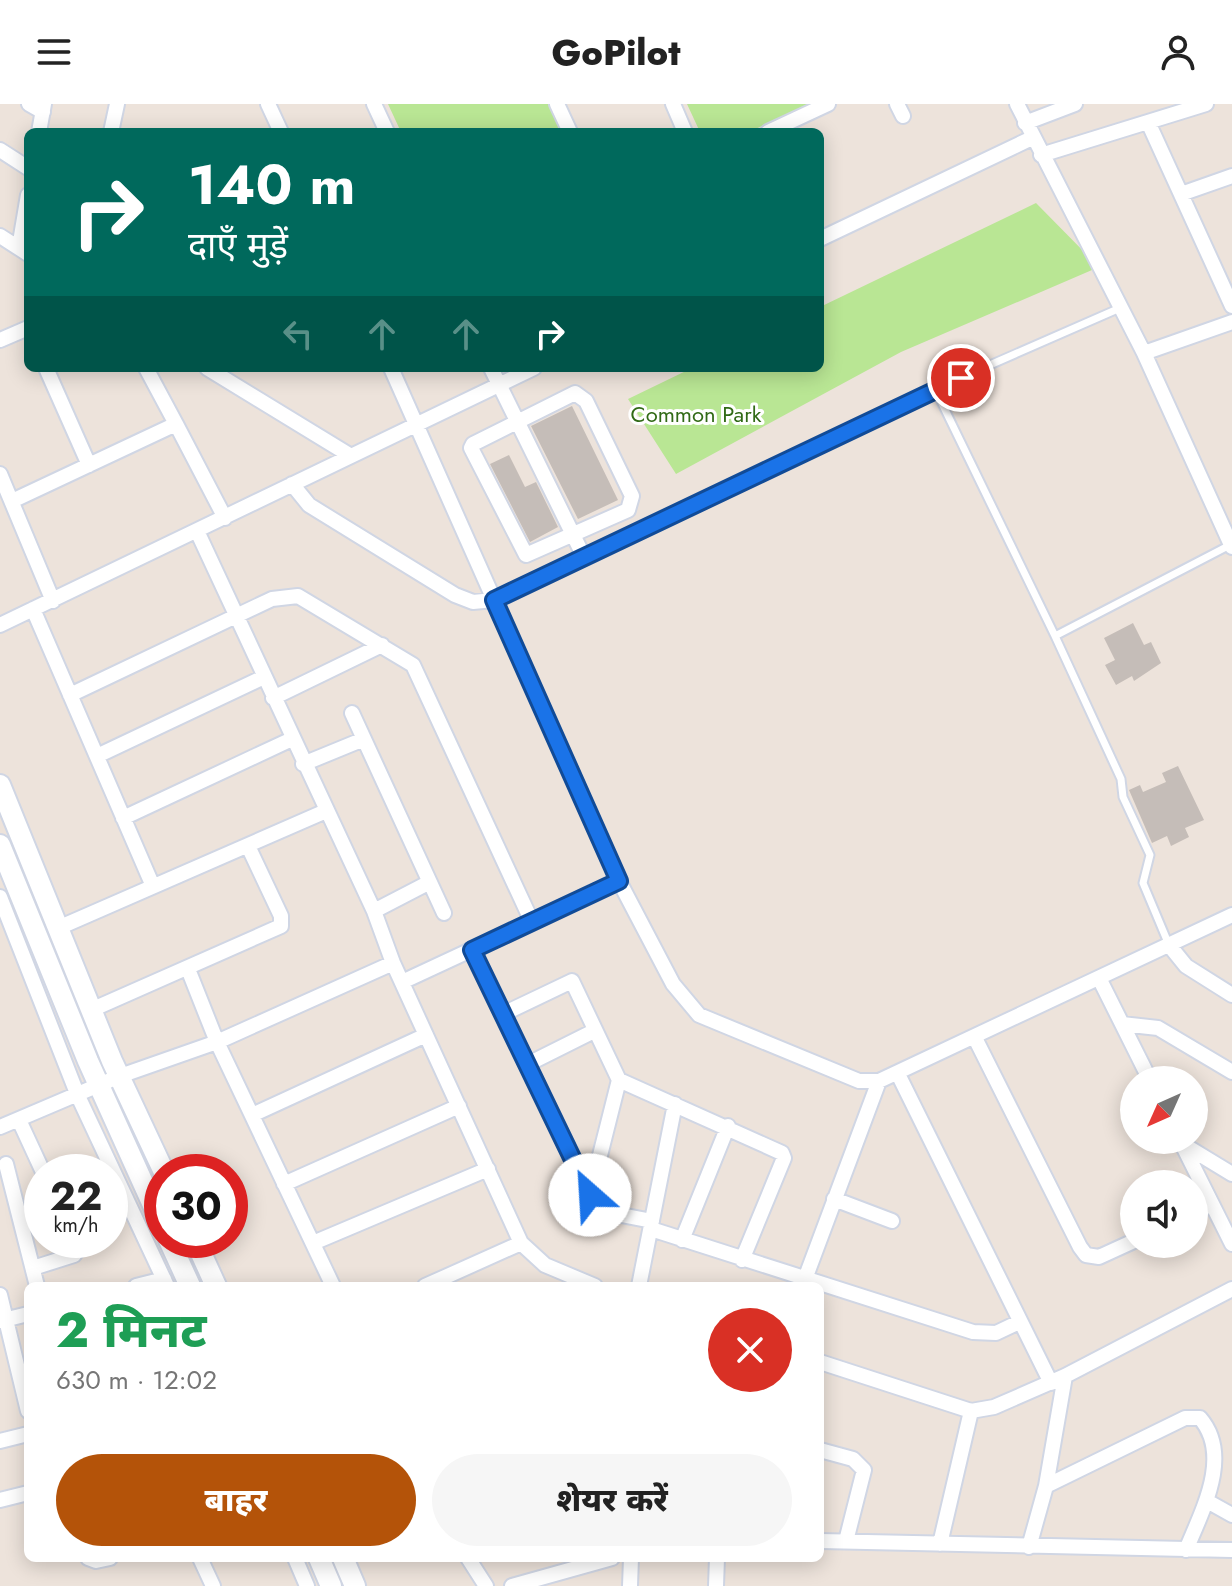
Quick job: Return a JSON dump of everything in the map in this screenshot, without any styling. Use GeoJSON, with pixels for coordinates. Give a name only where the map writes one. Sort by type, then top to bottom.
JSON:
{"type":"FeatureCollection","features":[{"type":"Feature","properties":{"kind":"street"},"geometry":{"type":"LineString","coordinates":[[29,104],[44,108],[40,128]]}},
{"type":"Feature","properties":{"kind":"street"},"geometry":{"type":"LineString","coordinates":[[112,128],[117,104]]}},
{"type":"Feature","properties":{"kind":"street"},"geometry":{"type":"LineString","coordinates":[[268,104],[279,128]]}},
{"type":"Feature","properties":{"kind":"street"},"geometry":{"type":"LineString","coordinates":[[374,104],[385,128]]}},
{"type":"Feature","properties":{"kind":"street"},"geometry":{"type":"LineString","coordinates":[[557,104],[568,128]]}},
{"type":"Feature","properties":{"kind":"street"},"geometry":{"type":"LineString","coordinates":[[673,104],[683,128]]}},
{"type":"Feature","properties":{"kind":"street"},"geometry":{"type":"LineString","coordinates":[[777,128],[828,104]]}},
{"type":"Feature","properties":{"kind":"street"},"geometry":{"type":"LineString","coordinates":[[1017,104],[1144,353],[1231,546]]}},
{"type":"Feature","properties":{"kind":"street"},"geometry":{"type":"LineString","coordinates":[[1025,123],[1075,104]]}},
{"type":"Feature","properties":{"kind":"street"},"geometry":{"type":"LineString","coordinates":[[1041,155],[1206,104]]}},
{"type":"Feature","properties":{"kind":"street"},"geometry":{"type":"LineString","coordinates":[[1148,122],[1232,306]]}},
{"type":"Feature","properties":{"kind":"street"},"geometry":{"type":"LineString","coordinates":[[824,237],[1032,138]]}},
{"type":"Feature","properties":{"kind":"street"},"geometry":{"type":"LineString","coordinates":[[0,150],[24,165]]}},
{"type":"Feature","properties":{"kind":"street"},"geometry":{"type":"LineString","coordinates":[[1181,194],[1232,176]]}},
{"type":"Feature","properties":{"kind":"street"},"geometry":{"type":"LineString","coordinates":[[0,236],[23,251]]}},
{"type":"Feature","properties":{"kind":"street"},"geometry":{"type":"LineString","coordinates":[[1144,353],[1232,322]]}},
{"type":"Feature","properties":{"kind":"street"},"geometry":{"type":"LineString","coordinates":[[0,340],[24,330]]}},
{"type":"Feature","properties":{"kind":"street"},"geometry":{"type":"LineString","coordinates":[[48,372],[89,465]]}},
{"type":"Feature","properties":{"kind":"street"},"geometry":{"type":"LineString","coordinates":[[148,372],[225,518]]}},
{"type":"Feature","properties":{"kind":"street"},"geometry":{"type":"LineString","coordinates":[[214,372],[351,456]]}},
{"type":"Feature","properties":{"kind":"street"},"geometry":{"type":"LineString","coordinates":[[393,372],[619,881],[673,984],[699,1015],[859,1081],[879,1081],[1232,915]]}},
{"type":"Feature","properties":{"kind":"street"},"geometry":{"type":"LineString","coordinates":[[493,372],[584,557]]}},
{"type":"Feature","properties":{"kind":"street"},"geometry":{"type":"LineString","coordinates":[[0,625],[351,456],[416,428],[525,372]]}},
{"type":"Feature","properties":{"kind":"street"},"geometry":{"type":"LineString","coordinates":[[575,393],[586,401],[632,496],[628,510],[530,555],[522,552],[472,453],[473,444],[517,422],[575,393]]}},
{"type":"Feature","properties":{"kind":"street"},"geometry":{"type":"LineString","coordinates":[[12,501],[176,424]]}},
{"type":"Feature","properties":{"kind":"street"},"geometry":{"type":"LineString","coordinates":[[0,474],[53,601]]}},
{"type":"Feature","properties":{"kind":"street"},"geometry":{"type":"LineString","coordinates":[[292,484],[309,505],[455,595],[473,602],[494,600]]}},
{"type":"Feature","properties":{"kind":"street"},"geometry":{"type":"LineString","coordinates":[[197,531],[374,911],[393,963],[521,1243],[545,1265],[585,1282]]}},
{"type":"Feature","properties":{"kind":"street"},"geometry":{"type":"LineString","coordinates":[[70,695],[272,599],[290,595],[413,665],[532,922]]}},
{"type":"Feature","properties":{"kind":"street"},"geometry":{"type":"LineString","coordinates":[[33,609],[152,884]]}},
{"type":"Feature","properties":{"kind":"street"},"geometry":{"type":"LineString","coordinates":[[273,698],[382,645]]}},
{"type":"Feature","properties":{"kind":"street"},"geometry":{"type":"LineString","coordinates":[[97,756],[264,677]]}},
{"type":"Feature","properties":{"kind":"street"},"geometry":{"type":"LineString","coordinates":[[352,713],[444,913]]}},
{"type":"Feature","properties":{"kind":"street"},"geometry":{"type":"LineString","coordinates":[[123,818],[292,739]]}},
{"type":"Feature","properties":{"kind":"street"},"geometry":{"type":"LineString","coordinates":[[303,764],[364,739]]}},
{"type":"Feature","properties":{"kind":"street"},"geometry":{"type":"LineString","coordinates":[[0,785],[91,1010],[156,1154]]}},
{"type":"Feature","properties":{"kind":"street"},"geometry":{"type":"LineString","coordinates":[[58,928],[152,884],[326,811]]}},
{"type":"Feature","properties":{"kind":"street"},"geometry":{"type":"LineString","coordinates":[[0,845],[144,1185]]}},
{"type":"Feature","properties":{"kind":"street"},"geometry":{"type":"LineString","coordinates":[[91,1010],[281,926],[281,916],[248,846]]}},
{"type":"Feature","properties":{"kind":"street"},"geometry":{"type":"LineString","coordinates":[[402,982],[619,881]]}},
{"type":"Feature","properties":{"kind":"street"},"geometry":{"type":"LineString","coordinates":[[374,911],[428,883]]}},
{"type":"Feature","properties":{"kind":"street"},"geometry":{"type":"LineString","coordinates":[[0,897],[7,934],[165,1282]]}},
{"type":"Feature","properties":{"kind":"street"},"geometry":{"type":"LineString","coordinates":[[1169,945],[1186,966],[1232,995]]}},
{"type":"Feature","properties":{"kind":"street"},"geometry":{"type":"LineString","coordinates":[[472,950],[590,1195],[611,1213],[652,1225],[682,1240],[815,1282]]}},
{"type":"Feature","properties":{"kind":"street"},"geometry":{"type":"LineString","coordinates":[[0,1127],[120,1076],[217,1042],[393,963]]}},
{"type":"Feature","properties":{"kind":"street"},"geometry":{"type":"LineString","coordinates":[[188,969],[217,1042],[331,1282]]}},
{"type":"Feature","properties":{"kind":"street"},"geometry":{"type":"LineString","coordinates":[[1099,978],[1143,1066]]}},
{"type":"Feature","properties":{"kind":"street"},"geometry":{"type":"LineString","coordinates":[[503,1014],[572,981],[619,1080],[777,1149],[784,1158],[742,1260]]}},
{"type":"Feature","properties":{"kind":"street"},"geometry":{"type":"LineString","coordinates":[[1122,1024],[1137,1023],[1158,1028],[1232,1072]]}},
{"type":"Feature","properties":{"kind":"street"},"geometry":{"type":"LineString","coordinates":[[528,1064],[594,1031]]}},
{"type":"Feature","properties":{"kind":"street"},"geometry":{"type":"LineString","coordinates":[[252,1115],[426,1035]]}},
{"type":"Feature","properties":{"kind":"street"},"geometry":{"type":"LineString","coordinates":[[975,1038],[1080,1247],[1086,1255],[1099,1257],[1120,1247]]}},
{"type":"Feature","properties":{"kind":"street"},"geometry":{"type":"LineString","coordinates":[[898,1074],[1019,1322],[1058,1380],[1046,1486],[1029,1547]]}},
{"type":"Feature","properties":{"kind":"street"},"geometry":{"type":"LineString","coordinates":[[590,1195],[619,1080]]}},
{"type":"Feature","properties":{"kind":"street"},"geometry":{"type":"LineString","coordinates":[[805,1279],[879,1081]]}},
{"type":"Feature","properties":{"kind":"street"},"geometry":{"type":"LineString","coordinates":[[640,1282],[675,1104]]}},
{"type":"Feature","properties":{"kind":"street"},"geometry":{"type":"LineString","coordinates":[[284,1184],[459,1106]]}},
{"type":"Feature","properties":{"kind":"street"},"geometry":{"type":"LineString","coordinates":[[19,1120],[35,1154]]}},
{"type":"Feature","properties":{"kind":"street"},"geometry":{"type":"LineString","coordinates":[[682,1240],[728,1126]]}},
{"type":"Feature","properties":{"kind":"street"},"geometry":{"type":"LineString","coordinates":[[1187,1154],[1232,1244]]}},
{"type":"Feature","properties":{"kind":"street"},"geometry":{"type":"LineString","coordinates":[[1200,1154],[1232,1174]]}},
{"type":"Feature","properties":{"kind":"street"},"geometry":{"type":"LineString","coordinates":[[24,1158],[3,1166],[36,1282]]}},
{"type":"Feature","properties":{"kind":"street"},"geometry":{"type":"LineString","coordinates":[[313,1243],[488,1169]]}},
{"type":"Feature","properties":{"kind":"street"},"geometry":{"type":"LineString","coordinates":[[834,1199],[892,1221]]}},
{"type":"Feature","properties":{"kind":"street"},"geometry":{"type":"LineString","coordinates":[[1208,1206],[1212,1204]]}},
{"type":"Feature","properties":{"kind":"street"},"geometry":{"type":"LineString","coordinates":[[435,1282],[521,1243]]}},
{"type":"Feature","properties":{"kind":"street"},"geometry":{"type":"LineString","coordinates":[[33,1268],[65,1258]]}},
{"type":"Feature","properties":{"kind":"street"},"geometry":{"type":"LineString","coordinates":[[177,1258],[188,1282]]}},
{"type":"Feature","properties":{"kind":"street"},"geometry":{"type":"LineString","coordinates":[[203,1258],[214,1282]]}},
{"type":"Feature","properties":{"kind":"street"},"geometry":{"type":"LineString","coordinates":[[824,1285],[981,1334],[996,1333],[1019,1322]]}},
{"type":"Feature","properties":{"kind":"street"},"geometry":{"type":"LineString","coordinates":[[824,1363],[971,1411],[994,1407],[1058,1380],[1232,1289]]}},
{"type":"Feature","properties":{"kind":"street"},"geometry":{"type":"LineString","coordinates":[[0,1295],[3,1320],[24,1396]]}},
{"type":"Feature","properties":{"kind":"street"},"geometry":{"type":"LineString","coordinates":[[3,1320],[24,1315]]}},
{"type":"Feature","properties":{"kind":"street"},"geometry":{"type":"LineString","coordinates":[[940,1544],[971,1411]]}},
{"type":"Feature","properties":{"kind":"street"},"geometry":{"type":"LineString","coordinates":[[1046,1486],[1191,1416],[1206,1423],[1221,1455],[1207,1501],[1186,1550]]}},
{"type":"Feature","properties":{"kind":"street"},"geometry":{"type":"LineString","coordinates":[[0,1441],[24,1435]]}},
{"type":"Feature","properties":{"kind":"street"},"geometry":{"type":"LineString","coordinates":[[824,1451],[853,1459],[864,1470],[846,1541]]}},
{"type":"Feature","properties":{"kind":"street"},"geometry":{"type":"LineString","coordinates":[[0,1500],[24,1494]]}},
{"type":"Feature","properties":{"kind":"street"},"geometry":{"type":"LineString","coordinates":[[1207,1501],[1232,1515]]}},
{"type":"Feature","properties":{"kind":"street"},"geometry":{"type":"LineString","coordinates":[[824,1541],[1232,1550]]}},
{"type":"Feature","properties":{"kind":"street"},"geometry":{"type":"LineString","coordinates":[[202,1562],[213,1586]]}},
{"type":"Feature","properties":{"kind":"street"},"geometry":{"type":"LineString","coordinates":[[297,1562],[307,1586]]}},
{"type":"Feature","properties":{"kind":"street"},"geometry":{"type":"LineString","coordinates":[[321,1562],[331,1586]]}},
{"type":"Feature","properties":{"kind":"street"},"geometry":{"type":"LineString","coordinates":[[345,1562],[355,1586]]}},
{"type":"Feature","properties":{"kind":"street"},"geometry":{"type":"LineString","coordinates":[[471,1562],[486,1586]]}},
{"type":"Feature","properties":{"kind":"street"},"geometry":{"type":"LineString","coordinates":[[512,1586],[598,1562]]}},
{"type":"Feature","properties":{"kind":"street"},"geometry":{"type":"LineString","coordinates":[[630,1586],[631,1562]]}},
{"type":"Feature","properties":{"kind":"street"},"geometry":{"type":"LineString","coordinates":[[716,1586],[717,1562]]}},
{"type":"Feature","properties":{"kind":"lane"},"geometry":{"type":"LineString","coordinates":[[494,600],[935,389],[1120,308]]}},
{"type":"Feature","properties":{"kind":"lane"},"geometry":{"type":"LineString","coordinates":[[935,389],[1121,779],[1123,797],[1150,855],[1143,883],[1169,945]]}},
{"type":"Feature","properties":{"kind":"lane"},"geometry":{"type":"LineString","coordinates":[[1055,636],[1231,546]]}},
{"type":"Feature","properties":{"kind":"green space"},"geometry":{"type":"Polygon","coordinates":[[[388,104],[548,104],[559,128],[399,128],[388,104]]]}},
{"type":"Feature","properties":{"kind":"green space"},"geometry":{"type":"Polygon","coordinates":[[[687,104],[810,104],[758,128],[698,128],[687,104]]]}},
{"type":"Feature","properties":{"kind":"green space","name":"Common Park"},"geometry":{"type":"Polygon","coordinates":[[[1036,203],[1099,267],[901,352],[676,474],[628,399],[684,372],[824,372],[824,305],[1036,203]]]}},
{"type":"Feature","properties":{"kind":"building"},"geometry":{"type":"Polygon","coordinates":[[[572,406],[618,500],[578,519],[531,426],[572,406]]]}},
{"type":"Feature","properties":{"kind":"building"},"geometry":{"type":"Polygon","coordinates":[[[509,455],[525,487],[536,482],[558,527],[530,542],[490,464],[509,455]]]}},
{"type":"Feature","properties":{"kind":"building"},"geometry":{"type":"Polygon","coordinates":[[[1133,623],[1144,645],[1151,642],[1161,663],[1134,681],[1132,676],[1116,685],[1105,665],[1115,660],[1104,638],[1133,623]]]}},
{"type":"Feature","properties":{"kind":"building"},"geometry":{"type":"Polygon","coordinates":[[[1178,766],[1204,820],[1185,828],[1189,837],[1171,846],[1167,836],[1152,843],[1129,790],[1140,785],[1143,792],[1166,782],[1162,773],[1178,766]]]}},
{"type":"Feature","properties":{"kind":"route"},"geometry":{"type":"LineString","coordinates":[[590,1195],[472,950],[619,881],[494,600],[961,378]]}}]}
